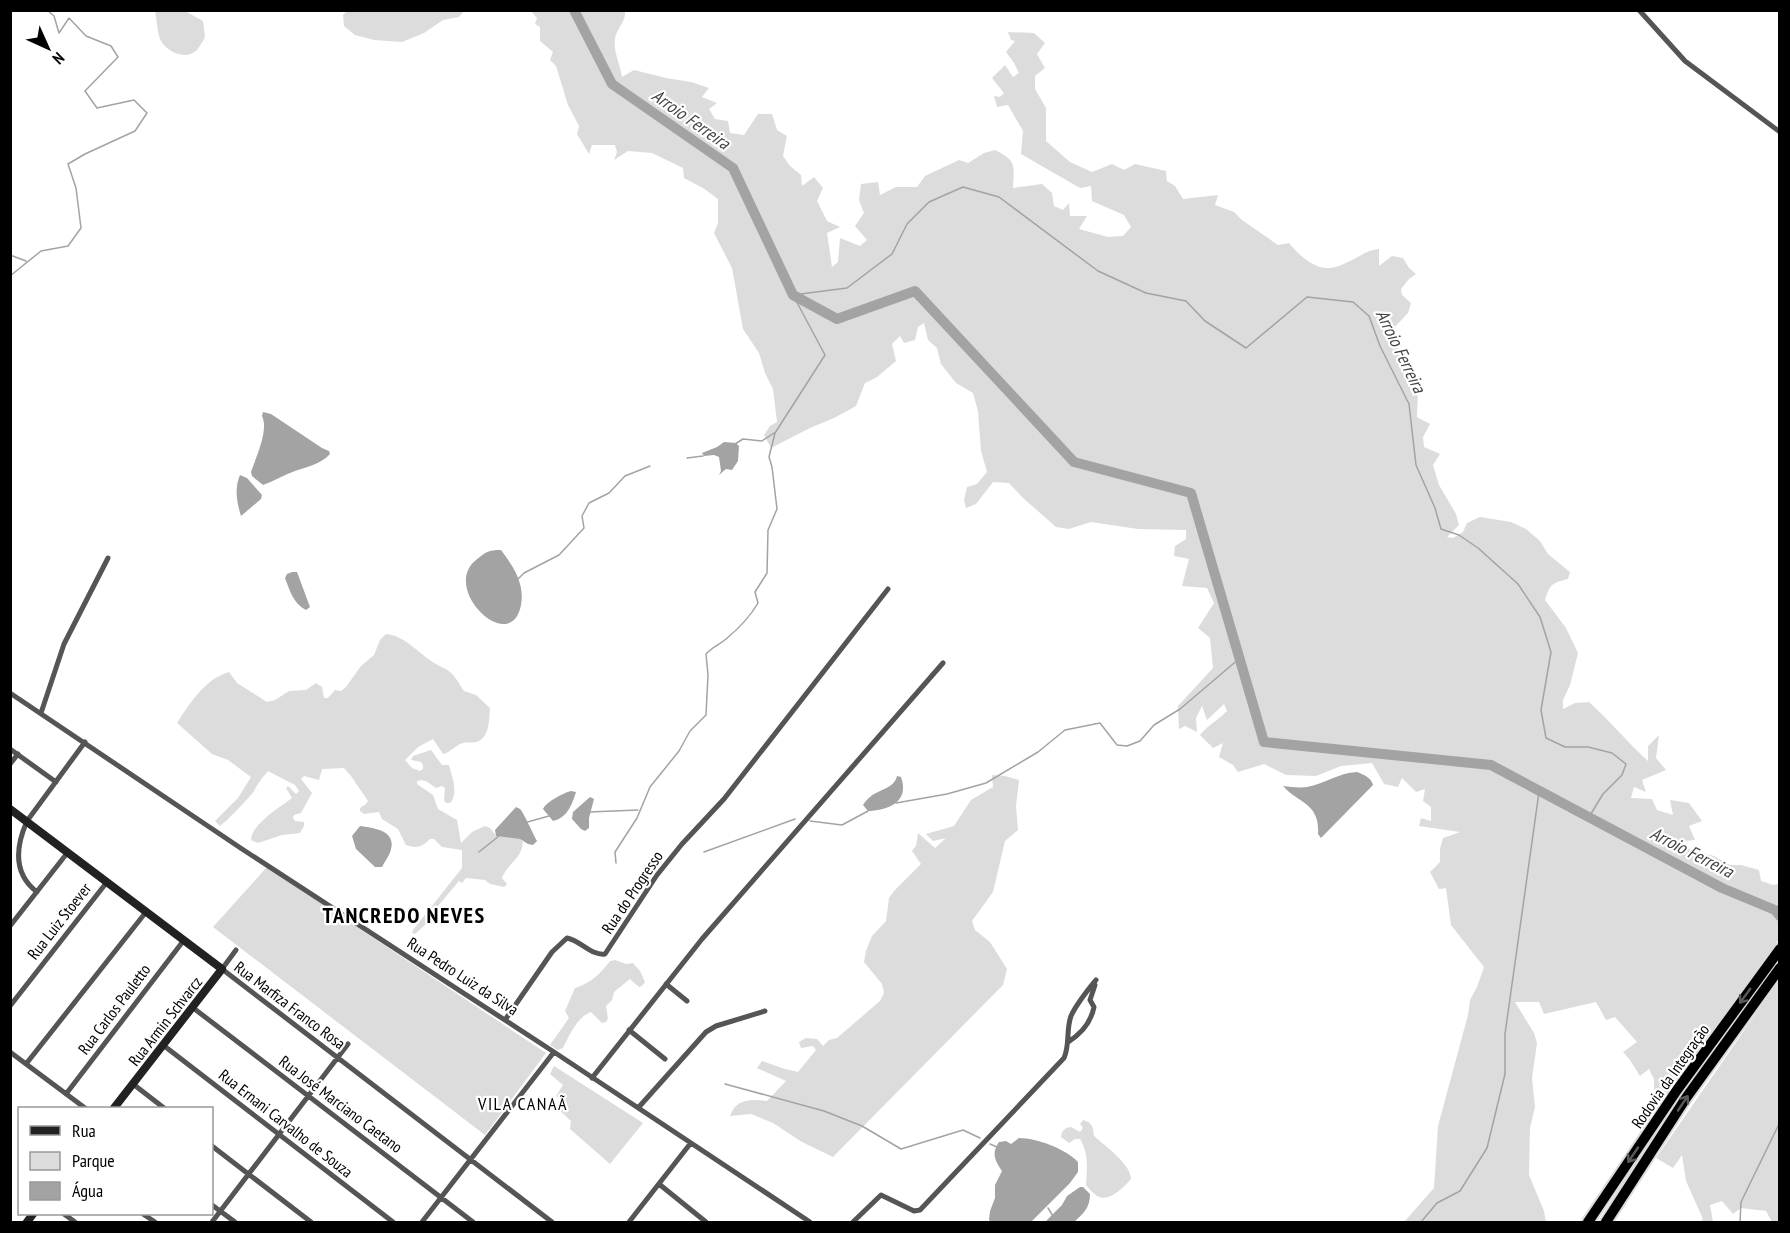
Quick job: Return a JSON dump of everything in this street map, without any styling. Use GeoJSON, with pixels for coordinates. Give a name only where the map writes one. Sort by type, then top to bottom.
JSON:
{"type":"FeatureCollection","features":[{"type":"Feature","properties":{"kind":"highway","name":"Rodovia da Integração"},"geometry":{"type":"LineString","coordinates":[[1588,1222],[1677,1090],[1779,949]]}},
{"type":"Feature","properties":{"kind":"highway","name":"Rodovia da Integração"},"geometry":{"type":"LineString","coordinates":[[1606,1222],[1686,1098],[1779,968]]}},
{"type":"Feature","properties":{"kind":"street"},"geometry":{"type":"LineString","coordinates":[[1639,10],[1684,61],[1779,132]]}},
{"type":"Feature","properties":{"kind":"street"},"geometry":{"type":"LineString","coordinates":[[41,713],[64,644],[108,558]]}},
{"type":"Feature","properties":{"kind":"street","name":"Rua do Progresso"},"geometry":{"type":"LineString","coordinates":[[505,1020],[552,952],[567,939],[574,940],[598,954],[605,954],[657,875],[724,799],[888,589]]}},
{"type":"Feature","properties":{"kind":"street"},"geometry":{"type":"LineString","coordinates":[[592,1078],[702,939],[943,663]]}},
{"type":"Feature","properties":{"kind":"street","name":"Rua Pedro Luiz da Silva"},"geometry":{"type":"LineString","coordinates":[[10,693],[810,1222]]}},
{"type":"Feature","properties":{"kind":"street"},"geometry":{"type":"LineString","coordinates":[[37,892],[26,881],[21,871],[19,843],[27,821],[85,742]]}},
{"type":"Feature","properties":{"kind":"street"},"geometry":{"type":"LineString","coordinates":[[10,749],[56,782]]}},
{"type":"Feature","properties":{"kind":"street"},"geometry":{"type":"LineString","coordinates":[[10,764],[18,754]]}},
{"type":"Feature","properties":{"kind":"street","name":"Rua Marfiza Franco Rosa"},"geometry":{"type":"LineString","coordinates":[[10,809],[552,1222]]}},
{"type":"Feature","properties":{"kind":"street"},"geometry":{"type":"LineString","coordinates":[[10,926],[68,852]]}},
{"type":"Feature","properties":{"kind":"street","name":"Rua Luiz Stoever"},"geometry":{"type":"LineString","coordinates":[[10,1006],[107,882]]}},
{"type":"Feature","properties":{"kind":"street"},"geometry":{"type":"LineString","coordinates":[[26,1064],[146,912]]}},
{"type":"Feature","properties":{"kind":"street","name":"Rua Carlos Pauletto"},"geometry":{"type":"LineString","coordinates":[[66,1094],[184,940]]}},
{"type":"Feature","properties":{"kind":"street","name":"Rua Armin Schvarcz"},"geometry":{"type":"LineString","coordinates":[[115,1107],[236,950]]}},
{"type":"Feature","properties":{"kind":"street"},"geometry":{"type":"LineString","coordinates":[[853,1222],[881,1195],[914,1211],[920,1210],[1064,1058],[1068,1050],[1068,1042],[1071,1017],[1082,997],[1096,980],[1090,1000],[1094,1007],[1092,1015],[1080,1032],[1068,1042]]}},
{"type":"Feature","properties":{"kind":"street"},"geometry":{"type":"LineString","coordinates":[[666,984],[687,1001]]}},
{"type":"Feature","properties":{"kind":"street","name":"Rua José Marciano Caetano"},"geometry":{"type":"LineString","coordinates":[[192,1007],[473,1222]]}},
{"type":"Feature","properties":{"kind":"street"},"geometry":{"type":"LineString","coordinates":[[638,1108],[706,1032],[716,1026],[765,1011]]}},
{"type":"Feature","properties":{"kind":"street"},"geometry":{"type":"LineString","coordinates":[[629,1030],[665,1059]]}},
{"type":"Feature","properties":{"kind":"street"},"geometry":{"type":"LineString","coordinates":[[212,1222],[348,1044]]}},
{"type":"Feature","properties":{"kind":"street","name":"Rua Ernani Carvalho de Souza"},"geometry":{"type":"LineString","coordinates":[[163,1045],[393,1222]]}},
{"type":"Feature","properties":{"kind":"street"},"geometry":{"type":"LineString","coordinates":[[10,1052],[84,1107]]}},
{"type":"Feature","properties":{"kind":"street"},"geometry":{"type":"LineString","coordinates":[[422,1222],[554,1052]]}},
{"type":"Feature","properties":{"kind":"street"},"geometry":{"type":"LineString","coordinates":[[133,1084],[163,1107]]}},
{"type":"Feature","properties":{"kind":"street"},"geometry":{"type":"LineString","coordinates":[[630,1222],[690,1144]]}},
{"type":"Feature","properties":{"kind":"street"},"geometry":{"type":"LineString","coordinates":[[213,1147],[311,1222]]}},
{"type":"Feature","properties":{"kind":"street"},"geometry":{"type":"LineString","coordinates":[[659,1184],[706,1222]]}},
{"type":"Feature","properties":{"kind":"street"},"geometry":{"type":"LineString","coordinates":[[213,1205],[235,1222]]}},
{"type":"Feature","properties":{"kind":"green space"},"geometry":{"type":"Polygon","coordinates":[[[348,10],[464,11],[459,17],[443,20],[424,33],[402,42],[374,40],[355,35],[344,26],[343,15],[348,10]]]}},
{"type":"Feature","properties":{"kind":"green space"},"geometry":{"type":"Polygon","coordinates":[[[155,11],[185,11],[203,21],[205,37],[197,50],[182,55],[167,48],[158,33],[155,11]]]}},
{"type":"Feature","properties":{"kind":"green space"},"geometry":{"type":"Polygon","coordinates":[[[531,11],[625,11],[615,38],[622,77],[634,70],[709,88],[702,97],[717,103],[709,109],[715,119],[728,121],[730,133],[744,135],[758,114],[772,114],[777,130],[787,136],[783,156],[801,175],[802,186],[814,177],[823,188],[817,201],[827,221],[840,227],[827,233],[832,267],[838,262],[840,238],[860,246],[867,240],[855,226],[864,213],[859,200],[861,184],[878,182],[880,195],[896,187],[917,187],[925,176],[959,160],[968,163],[984,153],[995,150],[1007,157],[1013,164],[1013,188],[1042,184],[1052,193],[1054,206],[1063,210],[1069,203],[1070,216],[1087,216],[1079,229],[1108,237],[1123,236],[1131,227],[1124,215],[1092,201],[1091,186],[1080,188],[1021,154],[1023,131],[1008,105],[997,107],[994,96],[1000,97],[1004,93],[992,78],[1005,65],[1013,77],[1019,73],[1006,52],[1015,41],[1011,40],[1008,32],[1034,33],[1045,43],[1037,54],[1045,68],[1035,76],[1035,89],[1046,108],[1046,141],[1070,162],[1092,172],[1112,164],[1124,170],[1135,164],[1166,171],[1167,181],[1175,186],[1183,199],[1218,195],[1215,205],[1234,212],[1278,245],[1289,243],[1301,256],[1323,268],[1347,263],[1379,249],[1379,266],[1392,256],[1403,258],[1416,274],[1401,289],[1402,295],[1411,303],[1408,313],[1391,331],[1393,342],[1401,351],[1418,391],[1417,417],[1430,424],[1423,437],[1424,447],[1440,454],[1433,465],[1439,485],[1456,514],[1459,525],[1447,537],[1453,538],[1463,532],[1467,523],[1480,517],[1511,522],[1526,529],[1540,541],[1548,554],[1570,572],[1568,579],[1552,585],[1545,600],[1566,628],[1578,653],[1570,685],[1563,700],[1563,709],[1575,703],[1589,702],[1648,761],[1648,746],[1659,735],[1656,758],[1666,770],[1642,780],[1646,792],[1634,787],[1631,798],[1652,799],[1657,810],[1673,815],[1670,800],[1689,803],[1702,821],[1689,826],[1695,840],[1684,841],[1679,846],[1714,856],[1730,865],[1741,865],[1759,870],[1761,881],[1773,885],[1779,884],[1779,939],[1663,1098],[1654,1092],[1654,1079],[1649,1069],[1640,1076],[1623,1052],[1637,1042],[1615,1017],[1606,1020],[1596,1002],[1544,1014],[1539,1002],[1515,1002],[1534,1033],[1537,1043],[1532,1078],[1535,1107],[1530,1128],[1529,1175],[1544,1211],[1546,1222],[1404,1222],[1434,1188],[1438,1126],[1470,1000],[1484,967],[1451,925],[1446,888],[1439,889],[1430,872],[1440,862],[1443,838],[1460,832],[1419,826],[1421,818],[1431,821],[1431,807],[1423,801],[1425,789],[1416,792],[1402,778],[1398,787],[1384,784],[1372,763],[1341,766],[1316,776],[1286,775],[1264,764],[1238,772],[1233,765],[1219,757],[1223,743],[1213,748],[1200,735],[1227,711],[1224,704],[1207,720],[1202,706],[1196,718],[1197,732],[1185,726],[1179,729],[1178,706],[1213,668],[1210,638],[1198,628],[1214,603],[1207,588],[1182,586],[1189,559],[1174,556],[1175,546],[1186,539],[1186,530],[1138,529],[1091,522],[1069,529],[1056,527],[1009,483],[993,482],[976,504],[966,508],[964,500],[967,487],[977,484],[987,472],[981,451],[978,411],[973,393],[956,383],[941,364],[937,348],[928,340],[924,323],[918,327],[915,340],[904,343],[900,336],[892,344],[896,361],[877,377],[865,383],[856,406],[771,448],[764,435],[770,426],[777,422],[773,389],[759,353],[743,329],[732,268],[714,233],[718,223],[718,199],[684,178],[683,168],[652,153],[628,151],[614,160],[617,152],[615,145],[592,145],[589,154],[577,134],[579,126],[568,105],[556,66],[550,60],[553,52],[540,41],[540,27],[535,24],[537,18],[531,11]]]}},
{"type":"Feature","properties":{"kind":"green space"},"geometry":{"type":"Polygon","coordinates":[[[386,634],[407,642],[448,671],[464,691],[476,695],[490,708],[487,731],[479,741],[462,743],[443,754],[433,739],[418,747],[405,760],[412,768],[420,771],[423,765],[421,762],[411,760],[413,756],[431,750],[442,765],[449,765],[454,790],[450,803],[444,800],[445,788],[442,786],[436,788],[422,780],[417,781],[417,784],[433,795],[438,809],[457,820],[461,843],[472,832],[485,826],[490,828],[496,836],[520,839],[523,842],[520,853],[502,878],[507,884],[504,887],[490,884],[485,880],[466,878],[462,883],[459,881],[426,924],[415,934],[412,933],[413,930],[462,868],[462,850],[442,847],[434,839],[419,846],[406,845],[398,829],[382,819],[379,812],[364,814],[360,811],[360,808],[368,801],[344,768],[322,769],[319,780],[304,776],[301,779],[312,793],[301,813],[294,815],[293,818],[295,821],[304,822],[300,833],[282,835],[258,843],[251,840],[252,834],[261,822],[292,798],[286,788],[288,786],[296,794],[299,791],[295,785],[268,771],[248,799],[220,826],[215,821],[238,798],[251,777],[228,760],[212,754],[177,723],[205,686],[220,675],[229,672],[237,683],[267,702],[289,691],[306,690],[316,683],[322,687],[324,698],[328,698],[335,690],[341,691],[346,687],[361,666],[374,655],[380,640],[386,634]]]}},
{"type":"Feature","properties":{"kind":"green space"},"geometry":{"type":"Polygon","coordinates":[[[992,775],[1019,780],[1016,806],[1018,830],[1005,841],[993,892],[972,921],[975,930],[990,942],[1007,969],[1003,985],[833,1157],[802,1142],[773,1123],[751,1114],[730,1116],[740,1103],[750,1100],[767,1101],[786,1081],[757,1068],[762,1061],[798,1072],[816,1050],[813,1046],[801,1048],[799,1042],[806,1038],[817,1039],[823,1046],[829,1040],[837,1038],[880,1001],[884,993],[882,984],[864,962],[866,951],[872,936],[886,921],[889,898],[921,864],[912,851],[916,846],[918,833],[935,848],[946,838],[933,841],[926,834],[954,826],[971,800],[993,787],[992,775]]]}},
{"type":"Feature","properties":{"kind":"green space"},"geometry":{"type":"Polygon","coordinates":[[[267,867],[546,1053],[485,1135],[213,927],[267,867]]]}},
{"type":"Feature","properties":{"kind":"green space"},"geometry":{"type":"Polygon","coordinates":[[[615,960],[626,964],[633,963],[645,982],[642,986],[639,987],[630,979],[614,992],[612,1000],[606,1006],[608,1019],[606,1022],[602,1023],[591,1012],[586,1014],[578,1022],[563,1048],[558,1050],[550,1045],[569,1018],[565,1011],[575,988],[590,981],[610,961],[615,960]]]}},
{"type":"Feature","properties":{"kind":"green space"},"geometry":{"type":"Polygon","coordinates":[[[1779,980],[1779,1222],[1772,1222],[1766,1211],[1741,1208],[1733,1214],[1722,1201],[1710,1205],[1713,1222],[1701,1222],[1703,1219],[1686,1181],[1682,1155],[1673,1168],[1656,1158],[1779,980]]]}},
{"type":"Feature","properties":{"kind":"green space"},"geometry":{"type":"Polygon","coordinates":[[[554,1066],[643,1123],[610,1164],[570,1129],[571,1121],[557,1108],[562,1101],[556,1096],[563,1085],[550,1074],[554,1066]]]}},
{"type":"Feature","properties":{"kind":"green space"},"geometry":{"type":"Polygon","coordinates":[[[1083,1120],[1090,1124],[1094,1136],[1117,1156],[1130,1173],[1131,1179],[1111,1196],[1102,1198],[1097,1196],[1086,1185],[1086,1155],[1080,1139],[1069,1143],[1061,1137],[1066,1128],[1071,1127],[1080,1132],[1083,1128],[1080,1124],[1083,1120]]]}},
{"type":"Feature","properties":{"kind":"water"},"geometry":{"type":"Polygon","coordinates":[[[263,412],[271,414],[329,451],[330,454],[318,463],[263,485],[252,476],[251,472],[263,436],[263,412]]]}},
{"type":"Feature","properties":{"kind":"water"},"geometry":{"type":"Polygon","coordinates":[[[724,442],[736,443],[739,446],[738,461],[732,470],[726,469],[719,475],[721,471],[719,457],[704,456],[702,453],[724,442]]]}},
{"type":"Feature","properties":{"kind":"water"},"geometry":{"type":"Polygon","coordinates":[[[240,475],[247,478],[262,495],[261,499],[241,516],[237,496],[240,475]]]}},
{"type":"Feature","properties":{"kind":"water"},"geometry":{"type":"Polygon","coordinates":[[[501,550],[517,575],[522,597],[515,619],[505,624],[493,621],[481,613],[466,587],[467,572],[476,560],[487,552],[501,550]]]}},
{"type":"Feature","properties":{"kind":"water"},"geometry":{"type":"Polygon","coordinates":[[[292,572],[297,572],[310,607],[306,610],[290,592],[285,578],[292,572]]]}},
{"type":"Feature","properties":{"kind":"water"},"geometry":{"type":"Polygon","coordinates":[[[1357,772],[1369,778],[1373,785],[1321,838],[1318,834],[1316,816],[1312,810],[1283,786],[1307,787],[1344,774],[1357,772]]]}},
{"type":"Feature","properties":{"kind":"water"},"geometry":{"type":"Polygon","coordinates":[[[897,776],[901,777],[903,786],[900,798],[883,809],[868,811],[863,805],[866,801],[893,784],[897,776]]]}},
{"type":"Feature","properties":{"kind":"water"},"geometry":{"type":"Polygon","coordinates":[[[571,791],[576,792],[573,802],[562,817],[553,821],[543,809],[555,798],[571,791]]]}},
{"type":"Feature","properties":{"kind":"water"},"geometry":{"type":"Polygon","coordinates":[[[590,797],[594,799],[589,828],[585,831],[572,819],[573,812],[590,797]]]}},
{"type":"Feature","properties":{"kind":"water"},"geometry":{"type":"Polygon","coordinates":[[[516,807],[520,809],[537,841],[533,845],[520,839],[496,836],[495,830],[516,807]]]}},
{"type":"Feature","properties":{"kind":"water"},"geometry":{"type":"Polygon","coordinates":[[[360,826],[382,831],[390,838],[392,843],[390,851],[382,867],[375,867],[356,849],[352,836],[360,826]]]}},
{"type":"Feature","properties":{"kind":"water"},"geometry":{"type":"Polygon","coordinates":[[[1019,1138],[1042,1142],[1073,1157],[1078,1162],[1078,1172],[1031,1222],[991,1222],[989,1220],[995,1198],[995,1185],[1002,1171],[996,1160],[995,1150],[999,1142],[1006,1141],[1011,1144],[1019,1138]]]}},
{"type":"Feature","properties":{"kind":"water"},"geometry":{"type":"Polygon","coordinates":[[[1080,1187],[1090,1194],[1090,1199],[1085,1210],[1074,1222],[1045,1222],[1062,1205],[1067,1196],[1080,1187]]]}},
{"type":"Feature","properties":{"kind":"waterway"},"geometry":{"type":"LineString","coordinates":[[10,276],[41,251],[68,246],[81,228],[76,188],[68,164],[135,131],[147,113],[134,100],[97,108],[85,91],[118,57],[111,46],[86,36],[69,18],[59,33],[54,16],[47,10]]}},
{"type":"Feature","properties":{"kind":"waterway","name":"Arroio Ferreira"},"geometry":{"type":"LineString","coordinates":[[574,10],[612,84],[733,168],[793,295],[837,319],[915,291],[1074,462],[1191,493],[1264,742],[1491,765],[1722,888],[1775,910],[1780,916]]}},
{"type":"Feature","properties":{"kind":"waterway","name":"Arroio Ferreira"},"geometry":{"type":"LineString","coordinates":[[616,863],[615,852],[637,818],[650,787],[679,751],[690,731],[706,715],[708,675],[706,654],[739,627],[758,603],[755,592],[767,573],[768,530],[777,509],[769,457],[775,433],[825,355],[793,295],[847,288],[892,254],[907,224],[929,202],[963,187],[999,197],[1098,271],[1146,293],[1186,301],[1205,321],[1246,348],[1307,297],[1353,302],[1369,316],[1380,346],[1409,404],[1416,465],[1435,508],[1441,529],[1459,535],[1478,548],[1518,584],[1540,617],[1551,652],[1541,710],[1546,738],[1565,747],[1588,747],[1612,753],[1626,764],[1622,775],[1603,794],[1589,817]]}},
{"type":"Feature","properties":{"kind":"waterway"},"geometry":{"type":"LineString","coordinates":[[10,255],[26,261]]}},
{"type":"Feature","properties":{"kind":"waterway"},"geometry":{"type":"LineString","coordinates":[[735,444],[743,439],[762,441],[774,433]]}},
{"type":"Feature","properties":{"kind":"waterway"},"geometry":{"type":"LineString","coordinates":[[687,458],[703,456]]}},
{"type":"Feature","properties":{"kind":"waterway"},"geometry":{"type":"LineString","coordinates":[[518,579],[524,573],[559,555],[584,528],[582,516],[589,503],[609,493],[625,476],[650,466]]}},
{"type":"Feature","properties":{"kind":"waterway"},"geometry":{"type":"LineString","coordinates":[[896,803],[947,794],[986,783],[1038,752],[1065,730],[1100,723],[1117,745],[1127,746],[1140,741],[1154,725],[1180,709],[1240,658]]}},
{"type":"Feature","properties":{"kind":"waterway"},"geometry":{"type":"LineString","coordinates":[[1421,1222],[1437,1203],[1460,1191],[1487,1148],[1505,1074],[1505,1034],[1539,792]]}},
{"type":"Feature","properties":{"kind":"waterway"},"geometry":{"type":"LineString","coordinates":[[589,812],[638,810]]}},
{"type":"Feature","properties":{"kind":"waterway"},"geometry":{"type":"LineString","coordinates":[[810,821],[842,825],[868,811]]}},
{"type":"Feature","properties":{"kind":"waterway"},"geometry":{"type":"LineString","coordinates":[[524,823],[549,816]]}},
{"type":"Feature","properties":{"kind":"waterway"},"geometry":{"type":"LineString","coordinates":[[704,852],[795,819]]}},
{"type":"Feature","properties":{"kind":"waterway"},"geometry":{"type":"LineString","coordinates":[[479,852],[499,836]]}},
{"type":"Feature","properties":{"kind":"waterway"},"geometry":{"type":"LineString","coordinates":[[725,1084],[824,1111],[862,1126],[901,1149],[963,1130],[980,1138]]}},
{"type":"Feature","properties":{"kind":"waterway"},"geometry":{"type":"LineString","coordinates":[[1740,1222],[1741,1202],[1780,1122]]}},
{"type":"Feature","properties":{"kind":"waterway"},"geometry":{"type":"LineString","coordinates":[[990,1144],[997,1147]]}},
{"type":"Feature","properties":{"kind":"waterway"},"geometry":{"type":"LineString","coordinates":[[1048,1208],[1053,1216]]}},
{"type":"Feature","properties":{"kind":"district","name":"TANCREDO NEVES"},"geometry":{"type":"Point","coordinates":[404,915]}},
{"type":"Feature","properties":{"kind":"district","name":"VILA CANAÃ"},"geometry":{"type":"Point","coordinates":[523,1103]}}]}
